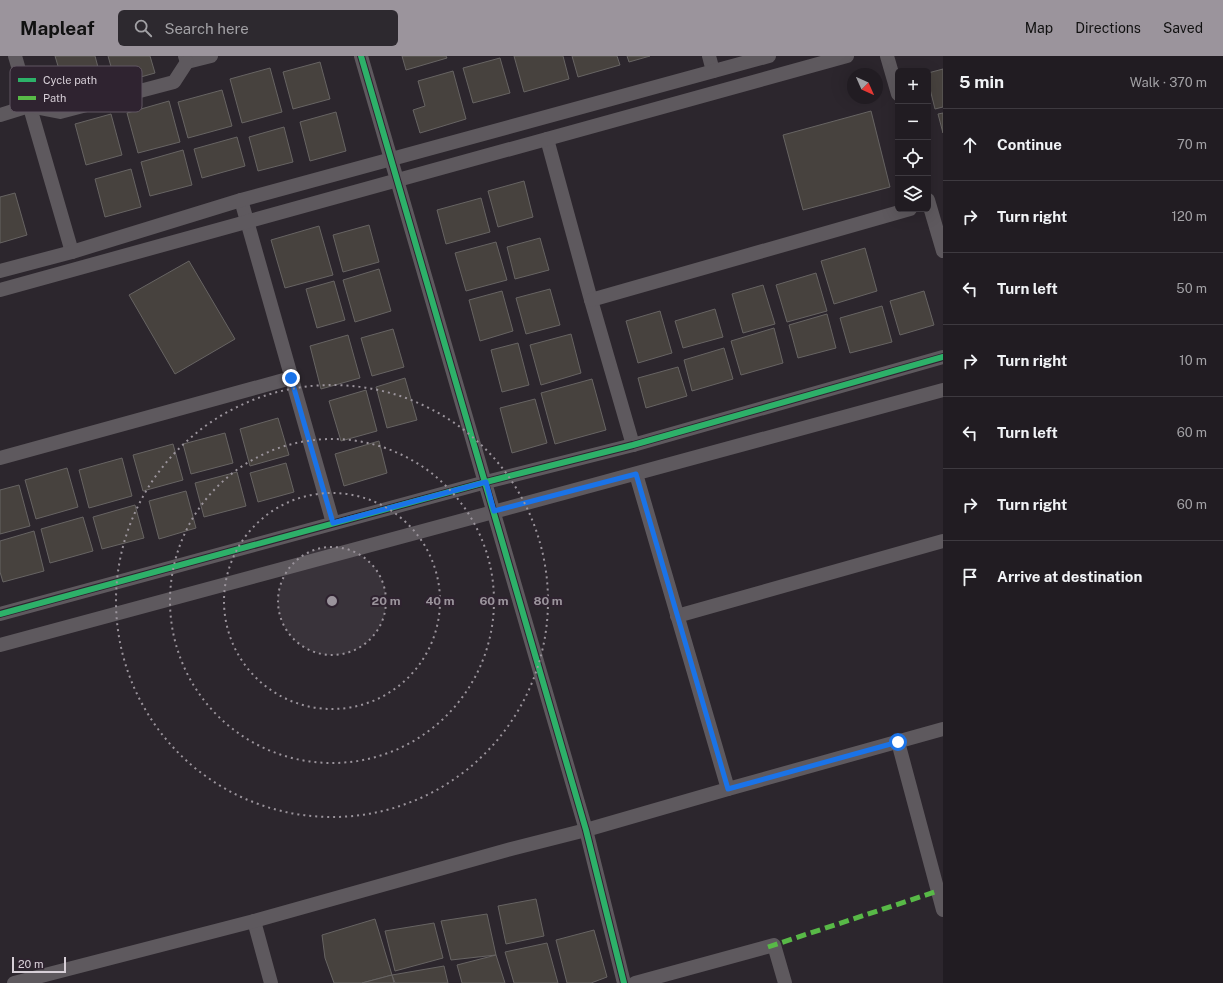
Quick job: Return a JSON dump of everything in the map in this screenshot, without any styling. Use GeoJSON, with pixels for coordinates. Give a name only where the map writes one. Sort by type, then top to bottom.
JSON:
{"type":"FeatureCollection","features":[{"type":"Feature","properties":{"kind":"street"},"geometry":{"type":"LineString","coordinates":[[15,56],[18,66]]}},
{"type":"Feature","properties":{"kind":"street"},"geometry":{"type":"LineString","coordinates":[[142,90],[174,82],[186,59],[211,56]]}},
{"type":"Feature","properties":{"kind":"street"},"geometry":{"type":"LineString","coordinates":[[361,56],[586,830],[624,983]]}},
{"type":"Feature","properties":{"kind":"street"},"geometry":{"type":"LineString","coordinates":[[710,56],[713,71]]}},
{"type":"Feature","properties":{"kind":"street"},"geometry":{"type":"LineString","coordinates":[[0,271],[72,252],[240,200],[768,56]]}},
{"type":"Feature","properties":{"kind":"street"},"geometry":{"type":"LineString","coordinates":[[0,290],[847,56]]}},
{"type":"Feature","properties":{"kind":"street"},"geometry":{"type":"LineString","coordinates":[[887,56],[895,84]]}},
{"type":"Feature","properties":{"kind":"street"},"geometry":{"type":"LineString","coordinates":[[0,115],[10,112]]}},
{"type":"Feature","properties":{"kind":"street"},"geometry":{"type":"LineString","coordinates":[[31,112],[72,252]]}},
{"type":"Feature","properties":{"kind":"street"},"geometry":{"type":"LineString","coordinates":[[547,139],[633,446]]}},
{"type":"Feature","properties":{"kind":"street"},"geometry":{"type":"LineString","coordinates":[[240,200],[333,523]]}},
{"type":"Feature","properties":{"kind":"street"},"geometry":{"type":"LineString","coordinates":[[591,300],[899,212]]}},
{"type":"Feature","properties":{"kind":"street"},"geometry":{"type":"LineString","coordinates":[[931,212],[943,251]]}},
{"type":"Feature","properties":{"kind":"street"},"geometry":{"type":"LineString","coordinates":[[0,614],[486,482],[633,446],[943,357]]}},
{"type":"Feature","properties":{"kind":"street"},"geometry":{"type":"LineString","coordinates":[[0,458],[291,378]]}},
{"type":"Feature","properties":{"kind":"street"},"geometry":{"type":"LineString","coordinates":[[0,645],[943,390]]}},
{"type":"Feature","properties":{"kind":"street"},"geometry":{"type":"LineString","coordinates":[[636,474],[728,789]]}},
{"type":"Feature","properties":{"kind":"street"},"geometry":{"type":"LineString","coordinates":[[677,616],[943,541]]}},
{"type":"Feature","properties":{"kind":"street"},"geometry":{"type":"LineString","coordinates":[[14,983],[254,921],[511,849],[586,830],[943,729]]}},
{"type":"Feature","properties":{"kind":"street"},"geometry":{"type":"LineString","coordinates":[[898,742],[940,890],[943,910]]}},
{"type":"Feature","properties":{"kind":"street"},"geometry":{"type":"LineString","coordinates":[[254,921],[271,983]]}},
{"type":"Feature","properties":{"kind":"street"},"geometry":{"type":"LineString","coordinates":[[635,983],[774,945],[785,983]]}},
{"type":"Feature","properties":{"kind":"building"},"geometry":{"type":"Polygon","coordinates":[[[55,56],[95,56],[98,66],[58,66],[55,56]]]}},
{"type":"Feature","properties":{"kind":"building"},"geometry":{"type":"Polygon","coordinates":[[[108,56],[150,56],[155,73],[142,77],[142,66],[111,66],[108,56]]]}},
{"type":"Feature","properties":{"kind":"building"},"geometry":{"type":"Polygon","coordinates":[[[402,56],[446,56],[447,58],[406,70],[402,56]]]}},
{"type":"Feature","properties":{"kind":"building"},"geometry":{"type":"Polygon","coordinates":[[[514,56],[563,56],[569,79],[524,92],[514,56]]]}},
{"type":"Feature","properties":{"kind":"building"},"geometry":{"type":"Polygon","coordinates":[[[572,56],[617,56],[620,65],[578,77],[572,56]]]}},
{"type":"Feature","properties":{"kind":"building"},"geometry":{"type":"Polygon","coordinates":[[[627,56],[650,56],[629,62],[627,56]]]}},
{"type":"Feature","properties":{"kind":"building"},"geometry":{"type":"Polygon","coordinates":[[[500,58],[510,93],[473,103],[463,68],[500,58]]]}},
{"type":"Feature","properties":{"kind":"building"},"geometry":{"type":"Polygon","coordinates":[[[320,62],[330,99],[293,109],[283,72],[320,62]]]}},
{"type":"Feature","properties":{"kind":"building"},"geometry":{"type":"Polygon","coordinates":[[[270,68],[282,112],[242,123],[230,79],[270,68]]]}},
{"type":"Feature","properties":{"kind":"building"},"geometry":{"type":"Polygon","coordinates":[[[943,69],[943,107],[935,109],[931,93],[931,72],[943,69]]]}},
{"type":"Feature","properties":{"kind":"building"},"geometry":{"type":"Polygon","coordinates":[[[453,71],[466,119],[420,133],[413,110],[425,106],[418,81],[453,71]]]}},
{"type":"Feature","properties":{"kind":"building"},"geometry":{"type":"Polygon","coordinates":[[[222,90],[232,126],[188,138],[178,102],[222,90]]]}},
{"type":"Feature","properties":{"kind":"building"},"geometry":{"type":"Polygon","coordinates":[[[169,101],[180,142],[138,153],[127,113],[142,112],[142,109],[169,101]]]}},
{"type":"Feature","properties":{"kind":"building"},"geometry":{"type":"Polygon","coordinates":[[[871,111],[890,187],[803,210],[783,135],[871,111]]]}},
{"type":"Feature","properties":{"kind":"building"},"geometry":{"type":"Polygon","coordinates":[[[336,112],[346,151],[310,161],[300,122],[336,112]]]}},
{"type":"Feature","properties":{"kind":"building"},"geometry":{"type":"Polygon","coordinates":[[[943,113],[943,133],[938,114],[943,113]]]}},
{"type":"Feature","properties":{"kind":"building"},"geometry":{"type":"Polygon","coordinates":[[[111,114],[122,155],[86,165],[75,124],[111,114]]]}},
{"type":"Feature","properties":{"kind":"building"},"geometry":{"type":"Polygon","coordinates":[[[284,127],[293,162],[258,171],[249,137],[284,127]]]}},
{"type":"Feature","properties":{"kind":"building"},"geometry":{"type":"Polygon","coordinates":[[[237,137],[245,166],[202,178],[194,149],[237,137]]]}},
{"type":"Feature","properties":{"kind":"building"},"geometry":{"type":"Polygon","coordinates":[[[183,150],[192,185],[150,196],[141,162],[183,150]]]}},
{"type":"Feature","properties":{"kind":"building"},"geometry":{"type":"Polygon","coordinates":[[[131,169],[141,207],[105,217],[95,179],[131,169]]]}},
{"type":"Feature","properties":{"kind":"building"},"geometry":{"type":"Polygon","coordinates":[[[524,181],[533,217],[498,227],[488,191],[524,181]]]}},
{"type":"Feature","properties":{"kind":"building"},"geometry":{"type":"Polygon","coordinates":[[[15,193],[27,235],[0,243],[0,197],[15,193]]]}},
{"type":"Feature","properties":{"kind":"building"},"geometry":{"type":"Polygon","coordinates":[[[481,198],[490,232],[446,244],[437,210],[481,198]]]}},
{"type":"Feature","properties":{"kind":"building"},"geometry":{"type":"Polygon","coordinates":[[[369,225],[379,262],[343,272],[333,235],[369,225]]]}},
{"type":"Feature","properties":{"kind":"building"},"geometry":{"type":"Polygon","coordinates":[[[319,226],[333,275],[285,288],[271,240],[319,226]]]}},
{"type":"Feature","properties":{"kind":"building"},"geometry":{"type":"Polygon","coordinates":[[[540,238],[549,270],[515,279],[507,247],[540,238]]]}},
{"type":"Feature","properties":{"kind":"building"},"geometry":{"type":"Polygon","coordinates":[[[496,242],[507,280],[466,291],[455,253],[496,242]]]}},
{"type":"Feature","properties":{"kind":"building"},"geometry":{"type":"Polygon","coordinates":[[[865,248],[877,291],[834,304],[821,261],[865,248]]]}},
{"type":"Feature","properties":{"kind":"building"},"geometry":{"type":"Polygon","coordinates":[[[189,261],[235,339],[175,374],[129,295],[189,261]]]}},
{"type":"Feature","properties":{"kind":"building"},"geometry":{"type":"Polygon","coordinates":[[[379,269],[391,311],[355,322],[343,280],[379,269]]]}},
{"type":"Feature","properties":{"kind":"building"},"geometry":{"type":"Polygon","coordinates":[[[816,273],[827,311],[787,322],[776,285],[816,273]]]}},
{"type":"Feature","properties":{"kind":"building"},"geometry":{"type":"Polygon","coordinates":[[[334,281],[345,320],[317,328],[306,289],[334,281]]]}},
{"type":"Feature","properties":{"kind":"building"},"geometry":{"type":"Polygon","coordinates":[[[763,285],[775,324],[743,333],[732,294],[763,285]]]}},
{"type":"Feature","properties":{"kind":"building"},"geometry":{"type":"Polygon","coordinates":[[[550,289],[560,325],[526,334],[516,298],[550,289]]]}},
{"type":"Feature","properties":{"kind":"building"},"geometry":{"type":"Polygon","coordinates":[[[502,291],[513,331],[480,341],[469,300],[502,291]]]}},
{"type":"Feature","properties":{"kind":"building"},"geometry":{"type":"Polygon","coordinates":[[[924,291],[934,325],[900,335],[890,301],[924,291]]]}},
{"type":"Feature","properties":{"kind":"building"},"geometry":{"type":"Polygon","coordinates":[[[882,306],[892,342],[850,353],[840,318],[882,306]]]}},
{"type":"Feature","properties":{"kind":"building"},"geometry":{"type":"Polygon","coordinates":[[[715,309],[723,337],[683,348],[675,321],[715,309]]]}},
{"type":"Feature","properties":{"kind":"building"},"geometry":{"type":"Polygon","coordinates":[[[660,311],[672,353],[638,363],[626,321],[660,311]]]}},
{"type":"Feature","properties":{"kind":"building"},"geometry":{"type":"Polygon","coordinates":[[[827,314],[836,348],[798,358],[789,325],[827,314]]]}},
{"type":"Feature","properties":{"kind":"building"},"geometry":{"type":"Polygon","coordinates":[[[774,328],[783,363],[741,375],[731,341],[774,328]]]}},
{"type":"Feature","properties":{"kind":"building"},"geometry":{"type":"Polygon","coordinates":[[[393,329],[404,367],[372,376],[361,338],[393,329]]]}},
{"type":"Feature","properties":{"kind":"building"},"geometry":{"type":"Polygon","coordinates":[[[571,334],[581,373],[541,385],[530,345],[571,334]]]}},
{"type":"Feature","properties":{"kind":"building"},"geometry":{"type":"Polygon","coordinates":[[[348,335],[360,378],[321,389],[310,346],[348,335]]]}},
{"type":"Feature","properties":{"kind":"building"},"geometry":{"type":"Polygon","coordinates":[[[518,343],[529,385],[502,392],[491,350],[518,343]]]}},
{"type":"Feature","properties":{"kind":"building"},"geometry":{"type":"Polygon","coordinates":[[[724,348],[733,379],[692,391],[684,360],[724,348]]]}},
{"type":"Feature","properties":{"kind":"building"},"geometry":{"type":"Polygon","coordinates":[[[678,367],[687,396],[646,408],[638,378],[678,367]]]}},
{"type":"Feature","properties":{"kind":"building"},"geometry":{"type":"Polygon","coordinates":[[[405,378],[417,420],[387,428],[376,387],[405,378]]]}},
{"type":"Feature","properties":{"kind":"building"},"geometry":{"type":"Polygon","coordinates":[[[592,379],[606,430],[555,444],[541,393],[592,379]]]}},
{"type":"Feature","properties":{"kind":"building"},"geometry":{"type":"Polygon","coordinates":[[[366,390],[377,431],[341,441],[329,401],[366,390]]]}},
{"type":"Feature","properties":{"kind":"building"},"geometry":{"type":"Polygon","coordinates":[[[535,399],[547,443],[512,453],[500,408],[535,399]]]}},
{"type":"Feature","properties":{"kind":"building"},"geometry":{"type":"Polygon","coordinates":[[[278,418],[289,455],[250,466],[240,429],[278,418]]]}},
{"type":"Feature","properties":{"kind":"building"},"geometry":{"type":"Polygon","coordinates":[[[225,433],[233,463],[191,474],[183,444],[225,433]]]}},
{"type":"Feature","properties":{"kind":"building"},"geometry":{"type":"Polygon","coordinates":[[[379,441],[387,473],[344,486],[335,454],[379,441]]]}},
{"type":"Feature","properties":{"kind":"building"},"geometry":{"type":"Polygon","coordinates":[[[173,444],[183,480],[143,491],[133,455],[173,444]]]}},
{"type":"Feature","properties":{"kind":"building"},"geometry":{"type":"Polygon","coordinates":[[[122,458],[132,496],[89,508],[79,470],[122,458]]]}},
{"type":"Feature","properties":{"kind":"building"},"geometry":{"type":"Polygon","coordinates":[[[286,463],[294,492],[258,502],[250,473],[286,463]]]}},
{"type":"Feature","properties":{"kind":"building"},"geometry":{"type":"Polygon","coordinates":[[[67,468],[78,507],[36,519],[25,480],[67,468]]]}},
{"type":"Feature","properties":{"kind":"building"},"geometry":{"type":"Polygon","coordinates":[[[237,472],[246,506],[204,517],[195,483],[237,472]]]}},
{"type":"Feature","properties":{"kind":"building"},"geometry":{"type":"Polygon","coordinates":[[[19,485],[30,526],[0,534],[0,490],[19,485]]]}},
{"type":"Feature","properties":{"kind":"building"},"geometry":{"type":"Polygon","coordinates":[[[186,491],[196,528],[159,539],[149,501],[186,491]]]}},
{"type":"Feature","properties":{"kind":"building"},"geometry":{"type":"Polygon","coordinates":[[[135,505],[144,538],[102,549],[93,517],[135,505]]]}},
{"type":"Feature","properties":{"kind":"building"},"geometry":{"type":"Polygon","coordinates":[[[83,517],[93,551],[50,563],[41,529],[83,517]]]}},
{"type":"Feature","properties":{"kind":"building"},"geometry":{"type":"Polygon","coordinates":[[[34,531],[44,571],[3,582],[0,572],[0,541],[34,531]]]}},
{"type":"Feature","properties":{"kind":"building"},"geometry":{"type":"Polygon","coordinates":[[[536,899],[544,936],[506,944],[498,906],[536,899]]]}},
{"type":"Feature","properties":{"kind":"building"},"geometry":{"type":"Polygon","coordinates":[[[487,914],[496,955],[451,960],[441,921],[487,914]]]}},
{"type":"Feature","properties":{"kind":"building"},"geometry":{"type":"Polygon","coordinates":[[[375,919],[392,975],[362,983],[334,983],[325,958],[322,935],[375,919]]]}},
{"type":"Feature","properties":{"kind":"building"},"geometry":{"type":"Polygon","coordinates":[[[434,923],[443,958],[395,971],[385,931],[434,923]]]}},
{"type":"Feature","properties":{"kind":"building"},"geometry":{"type":"Polygon","coordinates":[[[594,930],[607,977],[591,983],[567,983],[556,940],[594,930]]]}},
{"type":"Feature","properties":{"kind":"building"},"geometry":{"type":"Polygon","coordinates":[[[547,943],[558,983],[514,983],[505,952],[547,943]]]}},
{"type":"Feature","properties":{"kind":"building"},"geometry":{"type":"Polygon","coordinates":[[[496,955],[505,983],[462,983],[457,965],[496,955]]]}},
{"type":"Feature","properties":{"kind":"building"},"geometry":{"type":"Polygon","coordinates":[[[444,966],[448,983],[395,983],[392,975],[444,966]]]}},
{"type":"Feature","properties":{"kind":"building"},"geometry":{"type":"Polygon","coordinates":[[[392,975],[394,983],[362,983],[392,975]]]}},
{"type":"Feature","properties":{"kind":"marked path"},"geometry":{"type":"LineString","coordinates":[[768,947],[938,891]]}},
{"type":"Feature","properties":{"kind":"cycle path"},"geometry":{"type":"LineString","coordinates":[[361,56],[586,830],[624,983]]}},
{"type":"Feature","properties":{"kind":"cycle path"},"geometry":{"type":"LineString","coordinates":[[0,614],[486,482],[633,445],[943,357]]}},
{"type":"Feature","properties":{"kind":"route"},"geometry":{"type":"LineString","coordinates":[[291,378],[333,523],[486,482],[494,511],[636,474],[728,789],[898,742]]}}]}
